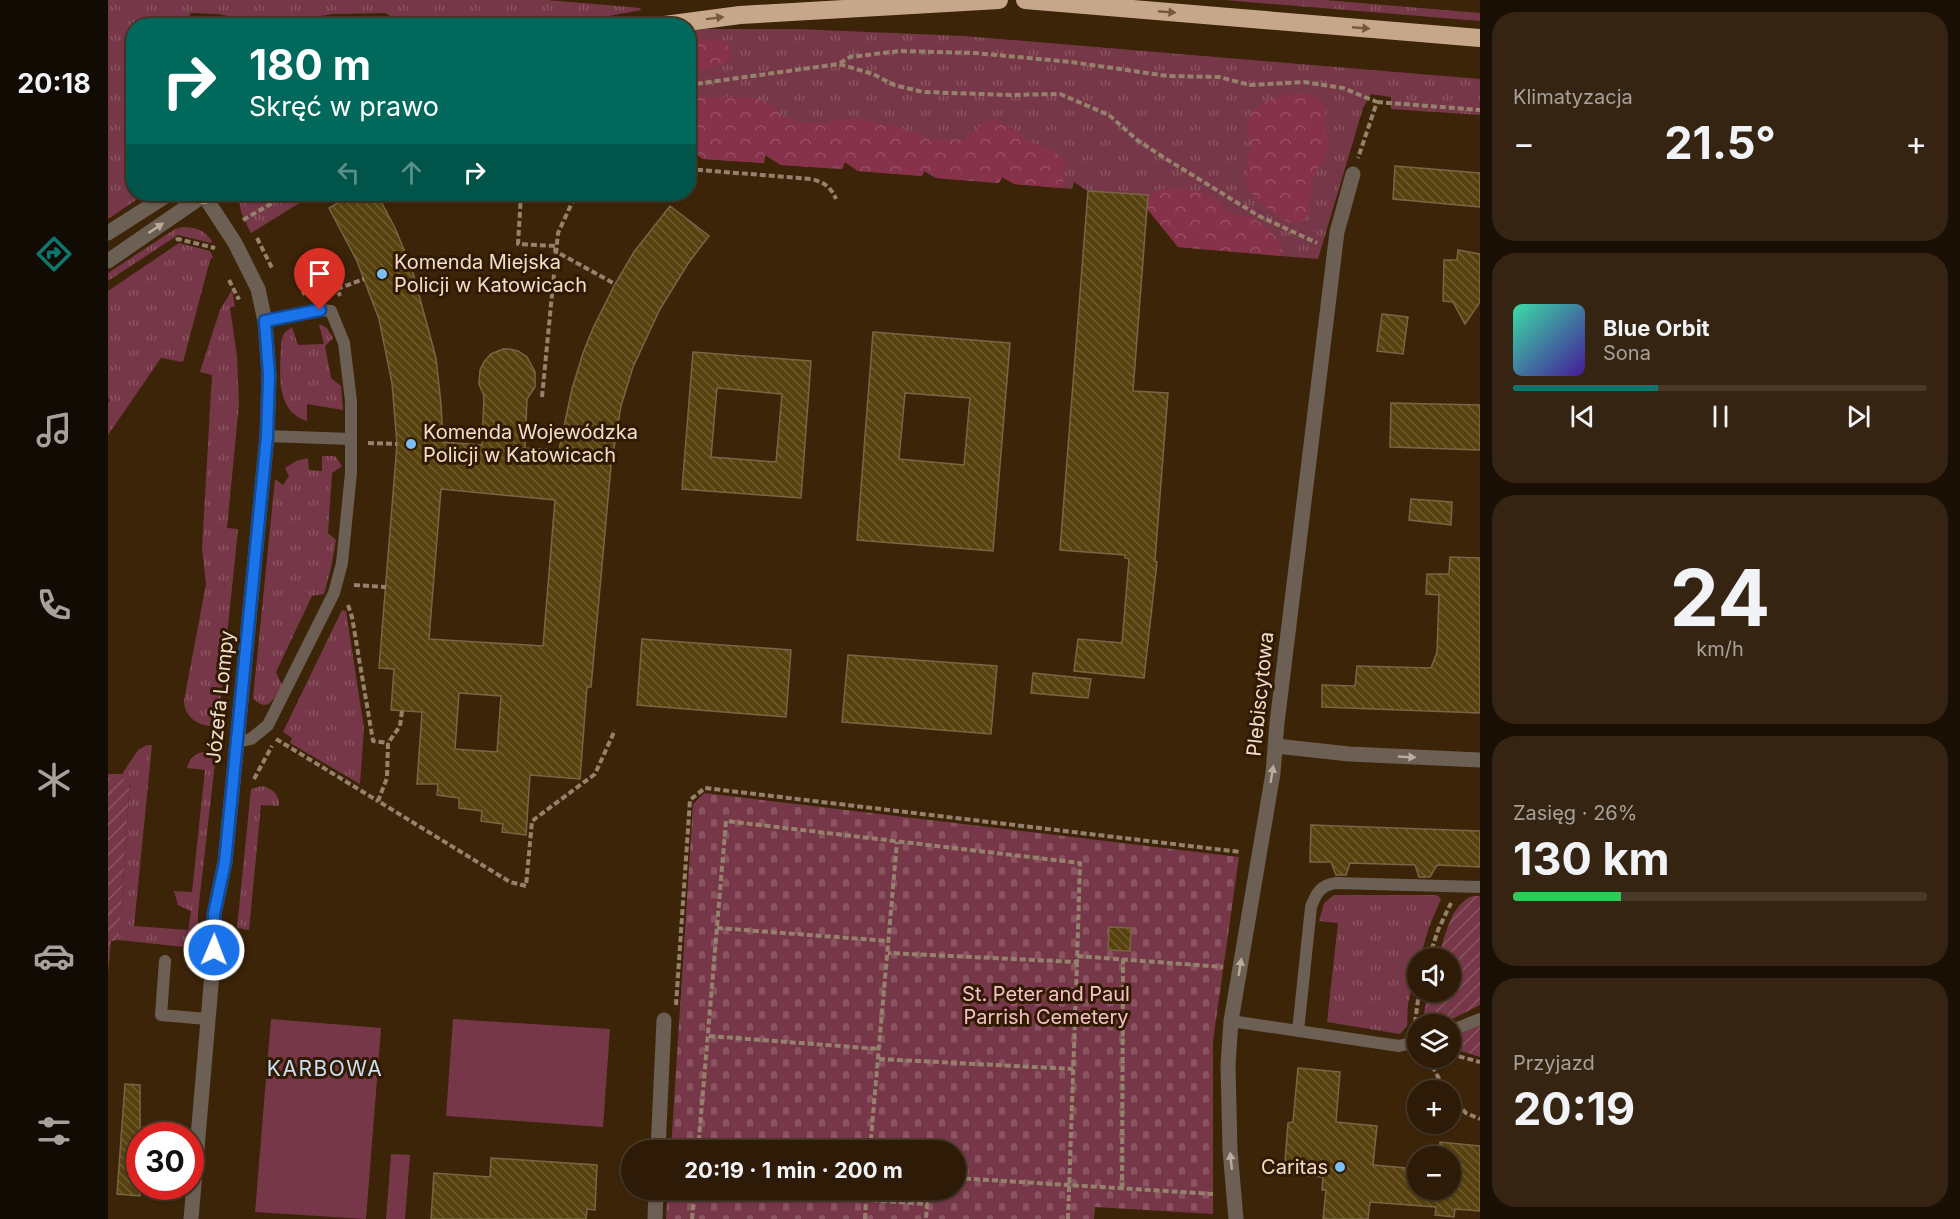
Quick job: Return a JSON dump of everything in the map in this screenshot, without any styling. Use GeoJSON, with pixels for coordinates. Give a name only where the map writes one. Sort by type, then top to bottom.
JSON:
{"type":"FeatureCollection","features":[{"type":"Feature","properties":{"kind":"highway"},"geometry":{"type":"LineString","coordinates":[[696,21],[740,15],[999,0]]}},
{"type":"Feature","properties":{"kind":"highway"},"geometry":{"type":"LineString","coordinates":[[1024,0],[1480,38]]}},
{"type":"Feature","properties":{"kind":"street","name":"Plebiscytowa"},"geometry":{"type":"LineString","coordinates":[[1236,1219],[1230,1150],[1228,1065],[1231,1021],[1276,746],[1334,251],[1353,174]]}},
{"type":"Feature","properties":{"kind":"street"},"geometry":{"type":"LineString","coordinates":[[108,233],[158,201]]}},
{"type":"Feature","properties":{"kind":"street"},"geometry":{"type":"LineString","coordinates":[[108,261],[195,201]]}},
{"type":"Feature","properties":{"kind":"street","name":"Józefa Lompy"},"geometry":{"type":"LineString","coordinates":[[191,1219],[214,950],[214,914],[225,862],[267,436],[269,375],[265,321],[255,280],[209,201]]}},
{"type":"Feature","properties":{"kind":"street"},"geometry":{"type":"LineString","coordinates":[[1276,746],[1348,754],[1480,760]]}},
{"type":"Feature","properties":{"kind":"street"},"geometry":{"type":"LineString","coordinates":[[658,1140],[664,1020]]}},
{"type":"Feature","properties":{"kind":"street"},"geometry":{"type":"LineString","coordinates":[[655,1219],[656,1200]]}},
{"type":"Feature","properties":{"kind":"lane"},"geometry":{"type":"LineString","coordinates":[[237,742],[251,739],[268,725],[334,593],[342,563],[351,473],[351,401],[344,343],[331,311],[320,310],[265,321]]}},
{"type":"Feature","properties":{"kind":"lane"},"geometry":{"type":"LineString","coordinates":[[267,436],[351,439]]}},
{"type":"Feature","properties":{"kind":"lane"},"geometry":{"type":"LineString","coordinates":[[1298,1031],[1311,907],[1320,889],[1327,884],[1336,883],[1474,887]]}},
{"type":"Feature","properties":{"kind":"lane"},"geometry":{"type":"LineString","coordinates":[[165,961],[161,1015],[207,1019]]}},
{"type":"Feature","properties":{"kind":"lane"},"geometry":{"type":"LineString","coordinates":[[1461,1027],[1480,1019]]}},
{"type":"Feature","properties":{"kind":"lane"},"geometry":{"type":"LineString","coordinates":[[1231,1021],[1399,1046],[1407,1044]]}},
{"type":"Feature","properties":{"kind":"path"},"geometry":{"type":"LineString","coordinates":[[696,85],[839,64],[850,57],[900,51],[975,53],[1071,62],[1168,76],[1219,77],[1250,85],[1304,82],[1343,88],[1377,102],[1480,110]]}},
{"type":"Feature","properties":{"kind":"path"},"geometry":{"type":"LineString","coordinates":[[839,64],[873,74],[894,85],[923,92],[1060,94],[1068,97],[1109,115],[1137,140],[1260,216],[1334,251]]}},
{"type":"Feature","properties":{"kind":"path"},"geometry":{"type":"LineString","coordinates":[[1353,174],[1377,102]]}},
{"type":"Feature","properties":{"kind":"path"},"geometry":{"type":"LineString","coordinates":[[696,171],[821,181],[832,190],[836,200]]}},
{"type":"Feature","properties":{"kind":"path"},"geometry":{"type":"LineString","coordinates":[[169,244],[178,239],[215,248],[244,219],[276,201]]}},
{"type":"Feature","properties":{"kind":"path"},"geometry":{"type":"LineString","coordinates":[[521,201],[518,244],[555,248],[615,284]]}},
{"type":"Feature","properties":{"kind":"path"},"geometry":{"type":"LineString","coordinates":[[542,398],[555,248],[561,222],[572,201]]}},
{"type":"Feature","properties":{"kind":"path"},"geometry":{"type":"LineString","coordinates":[[337,289],[364,279]]}},
{"type":"Feature","properties":{"kind":"path"},"geometry":{"type":"LineString","coordinates":[[368,443],[397,444]]}},
{"type":"Feature","properties":{"kind":"path"},"geometry":{"type":"LineString","coordinates":[[355,585],[386,587]]}},
{"type":"Feature","properties":{"kind":"path"},"geometry":{"type":"LineString","coordinates":[[378,801],[387,778],[388,743],[400,726],[402,711]]}},
{"type":"Feature","properties":{"kind":"path"},"geometry":{"type":"LineString","coordinates":[[249,788],[281,729]]}},
{"type":"Feature","properties":{"kind":"path"},"geometry":{"type":"LineString","coordinates":[[276,739],[510,882],[526,886],[532,821],[595,774],[615,730]]}},
{"type":"Feature","properties":{"kind":"path"},"geometry":{"type":"LineString","coordinates":[[664,1020],[675,1021],[690,800],[705,788],[1258,853]]}},
{"type":"Feature","properties":{"kind":"path"},"geometry":{"type":"LineString","coordinates":[[699,1140],[726,821],[1080,863],[1072,1069],[1071,1185],[1068,1219]]}},
{"type":"Feature","properties":{"kind":"path"},"geometry":{"type":"LineString","coordinates":[[871,1140],[897,842]]}},
{"type":"Feature","properties":{"kind":"path"},"geometry":{"type":"LineString","coordinates":[[1432,948],[1445,912],[1451,902],[1474,887]]}},
{"type":"Feature","properties":{"kind":"path"},"geometry":{"type":"LineString","coordinates":[[717,928],[889,941]]}},
{"type":"Feature","properties":{"kind":"path"},"geometry":{"type":"LineString","coordinates":[[888,953],[1077,962]]}},
{"type":"Feature","properties":{"kind":"path"},"geometry":{"type":"LineString","coordinates":[[1077,956],[1230,968]]}},
{"type":"Feature","properties":{"kind":"path"},"geometry":{"type":"LineString","coordinates":[[1122,1189],[1123,959]]}},
{"type":"Feature","properties":{"kind":"path"},"geometry":{"type":"LineString","coordinates":[[709,1036],[879,1049]]}},
{"type":"Feature","properties":{"kind":"path"},"geometry":{"type":"LineString","coordinates":[[1461,1057],[1480,1062]]}},
{"type":"Feature","properties":{"kind":"path"},"geometry":{"type":"LineString","coordinates":[[878,1059],[1072,1069]]}},
{"type":"Feature","properties":{"kind":"path"},"geometry":{"type":"LineString","coordinates":[[1461,1108],[1466,1113],[1480,1119]]}},
{"type":"Feature","properties":{"kind":"path"},"geometry":{"type":"LineString","coordinates":[[966,1179],[1213,1194]]}},
{"type":"Feature","properties":{"kind":"path"},"geometry":{"type":"LineString","coordinates":[[692,1219],[694,1200]]}},
{"type":"Feature","properties":{"kind":"path"},"geometry":{"type":"LineString","coordinates":[[865,1219],[866,1200],[927,1204],[926,1219]]}},
{"type":"Feature","properties":{"kind":"green space"},"geometry":{"type":"Polygon","coordinates":[[[108,0],[547,0],[640,8],[641,10],[598,18],[392,18],[386,13],[334,14],[307,18],[237,18],[218,14],[191,13],[188,18],[126,18],[126,201],[135,201],[108,219],[108,0]]]}},
{"type":"Feature","properties":{"kind":"green space"},"geometry":{"type":"Polygon","coordinates":[[[1224,0],[1325,0],[1480,13],[1480,21],[1224,0]]]}},
{"type":"Feature","properties":{"kind":"green space"},"geometry":{"type":"Polygon","coordinates":[[[797,29],[964,36],[1480,79],[1480,115],[1391,109],[1391,97],[1371,94],[1363,108],[1318,259],[1178,247],[1147,195],[1088,191],[1074,182],[1072,189],[1014,184],[1002,177],[999,183],[936,178],[924,171],[922,176],[858,171],[845,162],[842,169],[781,165],[765,155],[764,163],[703,159],[696,154],[696,30],[797,29]]]}},
{"type":"Feature","properties":{"kind":"green space"},"geometry":{"type":"Polygon","coordinates":[[[716,39],[723,42],[728,45],[730,59],[724,64],[696,71],[696,40],[716,39]]]}},
{"type":"Feature","properties":{"kind":"green space"},"geometry":{"type":"Polygon","coordinates":[[[1302,93],[1313,95],[1325,108],[1326,131],[1330,143],[1328,152],[1313,179],[1308,216],[1292,223],[1269,209],[1249,189],[1246,174],[1250,146],[1248,126],[1250,117],[1260,104],[1268,100],[1302,93]]]}},
{"type":"Feature","properties":{"kind":"green space"},"geometry":{"type":"Polygon","coordinates":[[[696,97],[753,97],[769,103],[783,116],[795,122],[825,124],[838,120],[856,119],[897,127],[927,138],[943,140],[962,139],[972,135],[983,123],[996,120],[1017,130],[1025,140],[1052,150],[1064,159],[1065,167],[1063,188],[1014,184],[1002,177],[999,183],[936,178],[924,171],[922,176],[858,171],[845,162],[842,169],[781,165],[765,155],[764,163],[703,159],[696,154],[696,97]]]}},
{"type":"Feature","properties":{"kind":"green space"},"geometry":{"type":"Polygon","coordinates":[[[1176,188],[1207,194],[1216,199],[1229,212],[1259,222],[1277,240],[1283,251],[1280,256],[1178,247],[1147,209],[1148,195],[1161,189],[1176,188]]]}},
{"type":"Feature","properties":{"kind":"green space"},"geometry":{"type":"Polygon","coordinates":[[[239,201],[303,201],[251,233],[239,201]]]}},
{"type":"Feature","properties":{"kind":"green space"},"geometry":{"type":"Polygon","coordinates":[[[183,227],[203,232],[212,241],[211,243],[178,235],[108,281],[108,273],[175,229],[183,227]]]}},
{"type":"Feature","properties":{"kind":"green space"},"geometry":{"type":"Polygon","coordinates":[[[179,243],[210,251],[213,257],[210,260],[183,362],[161,358],[108,435],[108,403],[110,400],[108,398],[108,291],[179,243]]]}},
{"type":"Feature","properties":{"kind":"green space"},"geometry":{"type":"Polygon","coordinates":[[[232,290],[235,306],[230,308],[237,356],[239,404],[227,528],[238,529],[218,725],[212,726],[195,721],[187,712],[184,701],[206,584],[202,548],[212,375],[200,372],[220,310],[232,290]]]}},
{"type":"Feature","properties":{"kind":"green space"},"geometry":{"type":"Polygon","coordinates":[[[319,324],[327,328],[333,338],[325,346],[331,378],[341,386],[343,410],[307,404],[307,421],[296,416],[284,398],[280,376],[281,341],[284,333],[292,327],[298,345],[324,344],[319,324]]]}},
{"type":"Feature","properties":{"kind":"green space"},"geometry":{"type":"Polygon","coordinates":[[[322,456],[335,456],[342,466],[332,473],[328,533],[336,540],[331,568],[324,594],[312,596],[276,672],[282,685],[270,702],[263,705],[253,698],[275,479],[283,485],[289,476],[285,468],[296,461],[308,458],[309,470],[322,471],[322,456]]]}},
{"type":"Feature","properties":{"kind":"green space"},"geometry":{"type":"Polygon","coordinates":[[[342,610],[346,611],[364,728],[360,784],[290,743],[292,738],[283,732],[342,610]]]}},
{"type":"Feature","properties":{"kind":"green space"},"geometry":{"type":"Polygon","coordinates":[[[152,745],[134,926],[188,930],[191,911],[178,905],[174,891],[192,892],[205,770],[187,768],[191,759],[202,752],[216,754],[198,912],[198,932],[203,949],[119,940],[130,780],[108,778],[108,774],[122,774],[138,750],[152,745]]]}},
{"type":"Feature","properties":{"kind":"green space"},"geometry":{"type":"Polygon","coordinates":[[[108,778],[130,779],[119,940],[111,941],[108,973],[108,778]]]}},
{"type":"Feature","properties":{"kind":"green space"},"geometry":{"type":"Polygon","coordinates":[[[262,786],[275,793],[279,806],[261,805],[249,930],[237,928],[251,789],[262,786]]]}},
{"type":"Feature","properties":{"kind":"green space","name":"St. Peter and Paul Parrish Cemetery"},"geometry":{"type":"Polygon","coordinates":[[[704,793],[1239,857],[1213,1041],[1213,1214],[1095,1207],[1094,1219],[666,1219],[667,1200],[966,1200],[966,1140],[672,1140],[693,804],[704,793]]]}},
{"type":"Feature","properties":{"kind":"green space"},"geometry":{"type":"Polygon","coordinates":[[[1334,895],[1437,895],[1441,899],[1423,948],[1407,948],[1407,1026],[1400,1034],[1327,1022],[1338,923],[1319,921],[1324,903],[1334,895]]]}},
{"type":"Feature","properties":{"kind":"green space"},"geometry":{"type":"Polygon","coordinates":[[[1473,896],[1480,896],[1480,1005],[1461,1014],[1424,1014],[1426,1002],[1461,1002],[1461,948],[1441,948],[1450,922],[1465,900],[1473,896]]]}},
{"type":"Feature","properties":{"kind":"green space"},"geometry":{"type":"Polygon","coordinates":[[[271,1019],[381,1028],[366,1219],[255,1212],[271,1019]]]}},
{"type":"Feature","properties":{"kind":"green space"},"geometry":{"type":"Polygon","coordinates":[[[453,1019],[610,1029],[603,1127],[446,1116],[453,1019]]]}},
{"type":"Feature","properties":{"kind":"green space"},"geometry":{"type":"Polygon","coordinates":[[[1480,1025],[1480,1057],[1461,1051],[1461,1033],[1480,1025]]]}},
{"type":"Feature","properties":{"kind":"green space"},"geometry":{"type":"Polygon","coordinates":[[[391,1154],[410,1155],[405,1219],[386,1219],[391,1154]]]}},
{"type":"Feature","properties":{"kind":"building"},"geometry":{"type":"Polygon","coordinates":[[[1395,166],[1480,173],[1480,207],[1393,199],[1395,166]]]}},
{"type":"Feature","properties":{"kind":"building"},"geometry":{"type":"Polygon","coordinates":[[[1088,191],[1148,195],[1133,391],[1168,393],[1155,561],[1157,562],[1144,678],[1074,671],[1078,639],[1122,643],[1129,559],[1125,558],[1125,555],[1060,550],[1088,191]]]}},
{"type":"Feature","properties":{"kind":"building"},"geometry":{"type":"Polygon","coordinates":[[[341,201],[381,201],[412,269],[436,358],[443,442],[482,445],[484,396],[479,384],[480,370],[491,354],[509,349],[518,351],[527,357],[535,372],[535,387],[527,399],[525,448],[559,450],[572,389],[583,353],[615,284],[634,252],[670,206],[709,236],[689,262],[660,309],[633,367],[621,406],[611,466],[591,687],[587,687],[580,779],[530,775],[526,835],[502,832],[503,824],[481,821],[482,811],[459,808],[459,798],[437,795],[438,784],[417,784],[422,712],[391,710],[394,669],[379,668],[397,444],[392,383],[379,319],[357,261],[329,208],[341,201]],[[441,489],[429,639],[543,646],[555,500],[441,489]],[[459,693],[455,749],[497,752],[501,696],[459,693]]]}},
{"type":"Feature","properties":{"kind":"building"},"geometry":{"type":"Polygon","coordinates":[[[1458,250],[1480,254],[1480,302],[1465,324],[1453,302],[1443,301],[1444,260],[1457,260],[1458,250]]]}},
{"type":"Feature","properties":{"kind":"building"},"geometry":{"type":"Polygon","coordinates":[[[1382,314],[1408,317],[1403,354],[1377,351],[1382,314]]]}},
{"type":"Feature","properties":{"kind":"building"},"geometry":{"type":"Polygon","coordinates":[[[873,332],[1010,343],[993,551],[857,540],[873,332]],[[905,393],[899,459],[964,465],[970,398],[905,393]]]}},
{"type":"Feature","properties":{"kind":"building"},"geometry":{"type":"Polygon","coordinates":[[[693,352],[811,361],[801,498],[682,489],[693,352]],[[717,388],[711,457],[776,462],[782,394],[717,388]]]}},
{"type":"Feature","properties":{"kind":"building"},"geometry":{"type":"Polygon","coordinates":[[[1391,403],[1480,405],[1480,450],[1390,447],[1391,403]]]}},
{"type":"Feature","properties":{"kind":"building"},"geometry":{"type":"Polygon","coordinates":[[[1411,499],[1452,502],[1451,525],[1409,520],[1411,499]]]}},
{"type":"Feature","properties":{"kind":"building"},"geometry":{"type":"Polygon","coordinates":[[[1450,557],[1480,558],[1480,713],[1322,707],[1322,685],[1355,686],[1357,666],[1431,668],[1437,652],[1439,595],[1426,594],[1427,574],[1449,574],[1450,557]]]}},
{"type":"Feature","properties":{"kind":"building"},"geometry":{"type":"Polygon","coordinates":[[[642,639],[791,650],[786,717],[637,705],[642,639]]]}},
{"type":"Feature","properties":{"kind":"building"},"geometry":{"type":"Polygon","coordinates":[[[848,655],[997,666],[991,734],[842,722],[848,655]]]}},
{"type":"Feature","properties":{"kind":"building"},"geometry":{"type":"Polygon","coordinates":[[[1033,673],[1091,679],[1088,698],[1031,693],[1033,673]]]}},
{"type":"Feature","properties":{"kind":"building"},"geometry":{"type":"Polygon","coordinates":[[[1311,825],[1480,831],[1480,867],[1437,865],[1430,877],[1419,877],[1415,865],[1350,863],[1346,875],[1336,875],[1331,862],[1310,862],[1311,825]]]}},
{"type":"Feature","properties":{"kind":"building"},"geometry":{"type":"Polygon","coordinates":[[[1109,927],[1131,928],[1130,951],[1108,950],[1109,927]]]}},
{"type":"Feature","properties":{"kind":"building","name":"Caritas"},"geometry":{"type":"Polygon","coordinates":[[[1298,1068],[1340,1072],[1336,1122],[1377,1126],[1373,1165],[1407,1168],[1407,1200],[1461,1200],[1461,1146],[1440,1146],[1440,1142],[1480,1146],[1480,1211],[1455,1209],[1454,1217],[1435,1215],[1436,1207],[1370,1202],[1368,1219],[1323,1219],[1326,1190],[1322,1190],[1323,1177],[1284,1174],[1288,1123],[1293,1122],[1298,1068]]]}},
{"type":"Feature","properties":{"kind":"building"},"geometry":{"type":"Polygon","coordinates":[[[125,1084],[140,1085],[140,1122],[126,1122],[126,1195],[117,1194],[125,1084]]]}},
{"type":"Feature","properties":{"kind":"building"},"geometry":{"type":"Polygon","coordinates":[[[491,1158],[597,1165],[595,1210],[587,1209],[586,1219],[431,1219],[434,1173],[490,1177],[491,1158]]]}},
{"type":"Feature","properties":{"kind":"place","name":"Komenda Miejska Policji w Katowicach"},"geometry":{"type":"Point","coordinates":[382,274]}},
{"type":"Feature","properties":{"kind":"place","name":"Komenda Wojewódzka Policji w Katowicach"},"geometry":{"type":"Point","coordinates":[411,444]}},
{"type":"Feature","properties":{"kind":"place","name":"Caritas"},"geometry":{"type":"Point","coordinates":[1340,1167]}},
{"type":"Feature","properties":{"kind":"district","name":"KARBOWA"},"geometry":{"type":"Point","coordinates":[325,1068]}},
{"type":"Feature","properties":{"kind":"route"},"geometry":{"type":"LineString","coordinates":[[214,950],[214,914],[225,862],[267,436],[269,375],[265,321],[320,310]]}}]}
